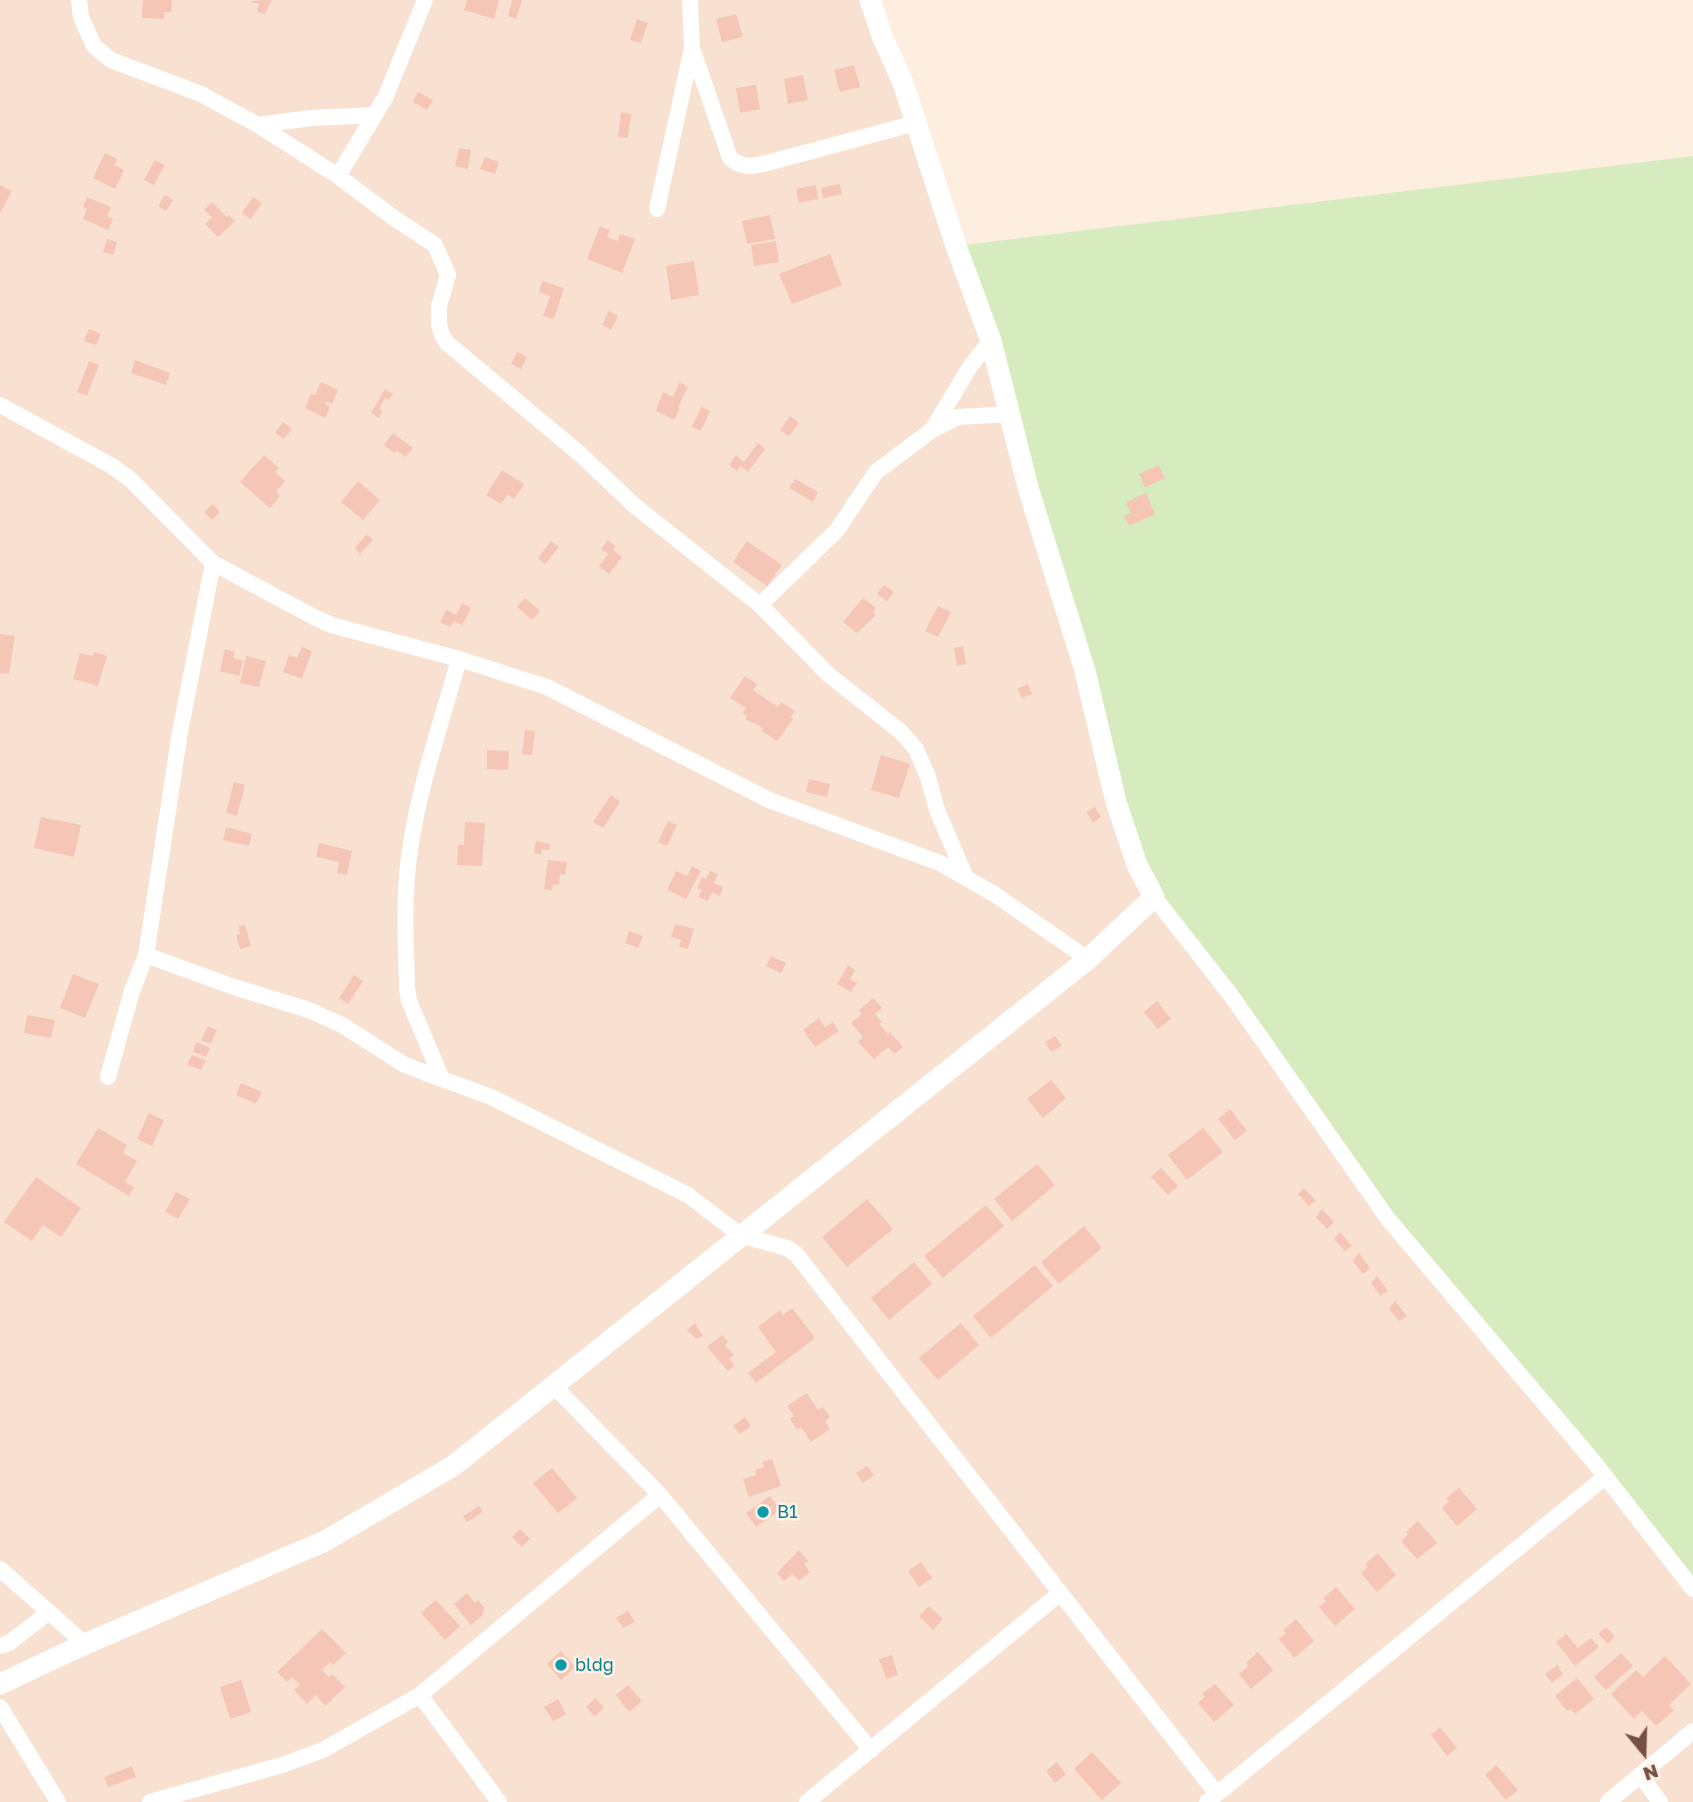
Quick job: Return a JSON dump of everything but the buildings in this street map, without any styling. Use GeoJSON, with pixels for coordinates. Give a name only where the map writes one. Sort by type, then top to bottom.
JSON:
{"type":"FeatureCollection","features":[{"type":"Feature","properties":{"kind":"street"},"geometry":{"type":"LineString","coordinates":[[79,0],[81,17],[94,46],[111,60],[201,94],[258,125],[338,176],[435,245],[447,275],[439,306],[439,324],[447,343],[580,454],[635,506],[760,605],[829,675],[901,732],[916,749],[928,777],[937,810],[966,878]]}},
{"type":"Feature","properties":{"kind":"street"},"geometry":{"type":"LineString","coordinates":[[338,176],[375,115],[405,52],[425,0]]}},
{"type":"Feature","properties":{"kind":"street"},"geometry":{"type":"LineString","coordinates":[[657,209],[692,48],[690,0]]}},
{"type":"Feature","properties":{"kind":"street"},"geometry":{"type":"LineString","coordinates":[[870,0],[916,122],[956,246],[991,341],[1030,491],[1085,671],[1116,802],[1137,865],[1154,897],[1233,998],[1388,1219],[1605,1477],[1693,1589]]}},
{"type":"Feature","properties":{"kind":"street"},"geometry":{"type":"LineString","coordinates":[[692,48],[730,158],[737,165],[748,167],[767,163],[916,122]]}},
{"type":"Feature","properties":{"kind":"street"},"geometry":{"type":"LineString","coordinates":[[258,125],[311,118],[375,115]]}},
{"type":"Feature","properties":{"kind":"street"},"geometry":{"type":"LineString","coordinates":[[932,430],[971,365],[991,341]]}},
{"type":"Feature","properties":{"kind":"street"},"geometry":{"type":"LineString","coordinates":[[0,405],[112,466],[131,480],[213,563],[331,625],[459,659],[547,687],[769,800],[940,863],[994,894],[1088,959]]}},
{"type":"Feature","properties":{"kind":"street"},"geometry":{"type":"LineString","coordinates":[[760,605],[837,530],[876,472],[932,430],[958,416],[1011,414]]}},
{"type":"Feature","properties":{"kind":"street"},"geometry":{"type":"LineString","coordinates":[[108,1077],[132,991],[146,955],[180,732],[213,563]]}},
{"type":"Feature","properties":{"kind":"street"},"geometry":{"type":"LineString","coordinates":[[442,1079],[409,1000],[407,882],[416,816],[459,659]]}},
{"type":"Feature","properties":{"kind":"street"},"geometry":{"type":"LineString","coordinates":[[0,1684],[85,1644],[325,1541],[453,1466],[1088,959],[1154,897]]}},
{"type":"Feature","properties":{"kind":"street"},"geometry":{"type":"LineString","coordinates":[[146,955],[309,1010],[342,1026],[405,1065],[491,1097],[688,1195],[740,1235],[787,1248],[796,1254],[924,1416],[1212,1798],[1605,1477]]}},
{"type":"Feature","properties":{"kind":"street"},"geometry":{"type":"LineString","coordinates":[[554,1385],[660,1495],[871,1750]]}},
{"type":"Feature","properties":{"kind":"street"},"geometry":{"type":"LineString","coordinates":[[150,1802],[282,1765],[323,1750],[420,1695],[660,1495]]}},
{"type":"Feature","properties":{"kind":"street"},"geometry":{"type":"LineString","coordinates":[[0,1569],[85,1644]]}},
{"type":"Feature","properties":{"kind":"street"},"geometry":{"type":"LineString","coordinates":[[807,1802],[1059,1594]]}},
{"type":"Feature","properties":{"kind":"street"},"geometry":{"type":"LineString","coordinates":[[0,1646],[9,1643],[49,1612]]}},
{"type":"Feature","properties":{"kind":"street"},"geometry":{"type":"LineString","coordinates":[[420,1695],[499,1802]]}},
{"type":"Feature","properties":{"kind":"street"},"geometry":{"type":"LineString","coordinates":[[0,1707],[58,1802]]}},
{"type":"Feature","properties":{"kind":"street"},"geometry":{"type":"LineString","coordinates":[[1608,1802],[1693,1731]]}},
{"type":"Feature","properties":{"kind":"street"},"geometry":{"type":"LineString","coordinates":[[1641,1776],[1660,1802]]}},
{"type":"Feature","properties":{"kind":"shaded area"},"geometry":{"type":"Polygon","coordinates":[[[0,0],[870,0],[956,246],[1693,1589],[1693,1802],[0,1802],[0,0]]]}},
{"type":"Feature","properties":{"kind":"green space"},"geometry":{"type":"Polygon","coordinates":[[[1693,156],[1693,1589],[1388,1219],[1154,897],[956,246],[1693,156]]]}},
{"type":"Feature","properties":{"kind":"place","name":"B1"},"geometry":{"type":"Point","coordinates":[763,1512]}},
{"type":"Feature","properties":{"kind":"place","name":"bldg"},"geometry":{"type":"Point","coordinates":[561,1665]}}]}
